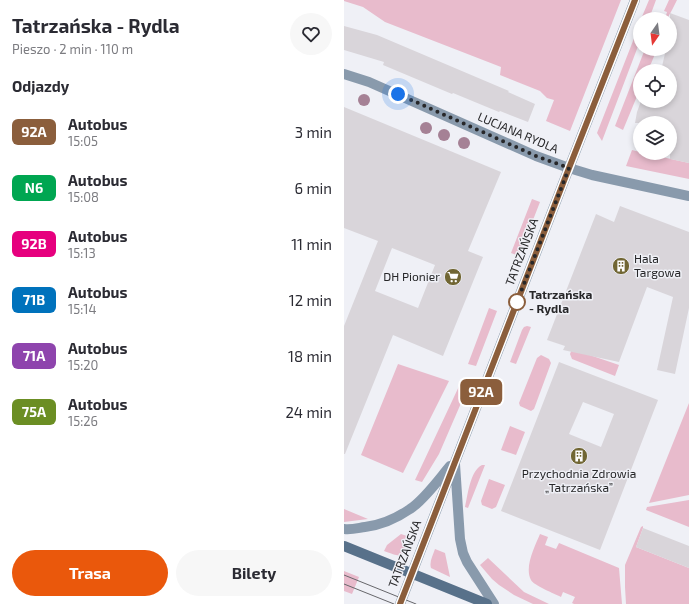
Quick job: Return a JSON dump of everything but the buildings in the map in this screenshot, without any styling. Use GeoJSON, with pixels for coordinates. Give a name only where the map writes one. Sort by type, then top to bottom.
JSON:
{"type":"FeatureCollection","features":[{"type":"Feature","properties":{"kind":"main road"},"geometry":{"type":"LineString","coordinates":[[344,546],[487,604]]}},
{"type":"Feature","properties":{"kind":"street","name":"TATRZAŃSKA"},"geometry":{"type":"LineString","coordinates":[[400,604],[635,0]]}},
{"type":"Feature","properties":{"kind":"street","name":"LUCJANA RYDLA"},"geometry":{"type":"LineString","coordinates":[[344,74],[369,82],[536,156],[569,168],[592,175],[689,196]]}},
{"type":"Feature","properties":{"kind":"street"},"geometry":{"type":"LineString","coordinates":[[344,529],[349,530],[387,522],[411,508],[426,494],[455,460]]}},
{"type":"Feature","properties":{"kind":"street"},"geometry":{"type":"LineString","coordinates":[[455,460],[460,539],[463,553],[467,562],[494,604]]}},
{"type":"Feature","properties":{"kind":"shaded area"},"geometry":{"type":"Polygon","coordinates":[[[344,0],[621,0],[570,131],[546,121],[554,100],[547,98],[540,91],[500,75],[501,67],[385,22],[363,7],[344,0]]]}},
{"type":"Feature","properties":{"kind":"shaded area"},"geometry":{"type":"Polygon","coordinates":[[[649,0],[656,0],[652,12],[644,12],[649,0]]]}},
{"type":"Feature","properties":{"kind":"shaded area"},"geometry":{"type":"Polygon","coordinates":[[[669,0],[677,0],[671,12],[664,11],[669,0]]]}},
{"type":"Feature","properties":{"kind":"shaded area"},"geometry":{"type":"Polygon","coordinates":[[[633,41],[633,56],[634,56],[602,141],[597,133],[633,41]]]}},
{"type":"Feature","properties":{"kind":"shaded area"},"geometry":{"type":"Polygon","coordinates":[[[642,56],[654,56],[651,64],[639,64],[642,56]]]}},
{"type":"Feature","properties":{"kind":"shaded area"},"geometry":{"type":"Polygon","coordinates":[[[633,80],[633,106],[623,130],[615,126],[633,80]]]}},
{"type":"Feature","properties":{"kind":"shaded area"},"geometry":{"type":"Polygon","coordinates":[[[632,150],[633,160],[676,160],[689,163],[689,179],[626,166],[632,150]]]}},
{"type":"Feature","properties":{"kind":"shaded area"},"geometry":{"type":"Polygon","coordinates":[[[532,199],[540,202],[519,256],[511,253],[532,199]]]}},
{"type":"Feature","properties":{"kind":"shaded area"},"geometry":{"type":"Polygon","coordinates":[[[489,308],[497,311],[476,366],[468,364],[489,308]]]}},
{"type":"Feature","properties":{"kind":"shaded area"},"geometry":{"type":"Polygon","coordinates":[[[527,326],[531,327],[516,364],[510,362],[522,330],[527,326]]]}},
{"type":"Feature","properties":{"kind":"shaded area"},"geometry":{"type":"Polygon","coordinates":[[[572,349],[619,365],[615,376],[572,359],[570,354],[572,349]]]}},
{"type":"Feature","properties":{"kind":"shaded area"},"geometry":{"type":"Polygon","coordinates":[[[541,355],[549,359],[551,363],[534,409],[531,411],[520,406],[519,403],[537,358],[541,355]]]}},
{"type":"Feature","properties":{"kind":"shaded area"},"geometry":{"type":"Polygon","coordinates":[[[398,364],[449,381],[403,473],[361,455],[398,364]]]}},
{"type":"Feature","properties":{"kind":"shaded area"},"geometry":{"type":"Polygon","coordinates":[[[461,382],[468,387],[439,454],[422,482],[415,480],[461,382]]]}},
{"type":"Feature","properties":{"kind":"shaded area"},"geometry":{"type":"Polygon","coordinates":[[[689,403],[689,495],[649,503],[689,403]]]}},
{"type":"Feature","properties":{"kind":"shaded area"},"geometry":{"type":"Polygon","coordinates":[[[510,426],[525,432],[516,455],[501,450],[510,426]]]}},
{"type":"Feature","properties":{"kind":"shaded area"},"geometry":{"type":"Polygon","coordinates":[[[482,465],[485,465],[468,508],[465,507],[472,477],[482,465]]]}},
{"type":"Feature","properties":{"kind":"shaded area"},"geometry":{"type":"Polygon","coordinates":[[[489,479],[505,485],[496,507],[492,509],[482,505],[481,501],[489,479]]]}},
{"type":"Feature","properties":{"kind":"shaded area"},"geometry":{"type":"Polygon","coordinates":[[[689,500],[689,527],[646,510],[647,507],[689,500]]]}},
{"type":"Feature","properties":{"kind":"shaded area"},"geometry":{"type":"Polygon","coordinates":[[[344,509],[368,519],[344,522],[344,509]]]}},
{"type":"Feature","properties":{"kind":"shaded area"},"geometry":{"type":"Polygon","coordinates":[[[643,526],[636,547],[689,568],[689,604],[626,604],[625,565],[641,527],[643,526]]]}},
{"type":"Feature","properties":{"kind":"shaded area"},"geometry":{"type":"Polygon","coordinates":[[[401,534],[410,537],[406,549],[402,554],[396,555],[384,551],[387,545],[401,534]]]}},
{"type":"Feature","properties":{"kind":"shaded area"},"geometry":{"type":"Polygon","coordinates":[[[540,534],[548,537],[545,545],[556,549],[559,543],[619,568],[622,604],[574,604],[572,603],[575,597],[563,592],[561,597],[533,582],[529,575],[529,563],[540,534]]]}},
{"type":"Feature","properties":{"kind":"shaded area"},"geometry":{"type":"Polygon","coordinates":[[[435,549],[445,553],[450,577],[431,568],[431,561],[435,549]]]}},
{"type":"Feature","properties":{"kind":"shaded area"},"geometry":{"type":"Polygon","coordinates":[[[488,558],[524,592],[549,604],[533,604],[514,595],[499,585],[480,565],[488,558]]]}},
{"type":"Feature","properties":{"kind":"shaded area"},"geometry":{"type":"Polygon","coordinates":[[[344,571],[359,577],[352,594],[344,591],[344,571]]]}},
{"type":"Feature","properties":{"kind":"tram line"},"geometry":{"type":"LineString","coordinates":[[344,575],[416,604]]}},
{"type":"Feature","properties":{"kind":"tram line"},"geometry":{"type":"LineString","coordinates":[[344,584],[394,604]]}},
{"type":"Feature","properties":{"kind":"bus line","name":"92A"},"geometry":{"type":"LineString","coordinates":[[400,604],[425,536],[635,0]]}},
{"type":"Feature","properties":{"kind":"place","name":"Hala Targowa"},"geometry":{"type":"Point","coordinates":[621,266]}},
{"type":"Feature","properties":{"kind":"place","name":"DH Pionier"},"geometry":{"type":"Point","coordinates":[453,277]}},
{"type":"Feature","properties":{"kind":"place","name":"Tatrzańska - Rydla"},"geometry":{"type":"Point","coordinates":[517,302]}},
{"type":"Feature","properties":{"kind":"place","name":"Przychodnia Zdrowia „Tatrzańska”"},"geometry":{"type":"Point","coordinates":[579,456]}},
{"type":"Feature","properties":{"kind":"route"},"geometry":{"type":"LineString","coordinates":[[398,94],[536,156],[569,168],[517,302]]}}]}
